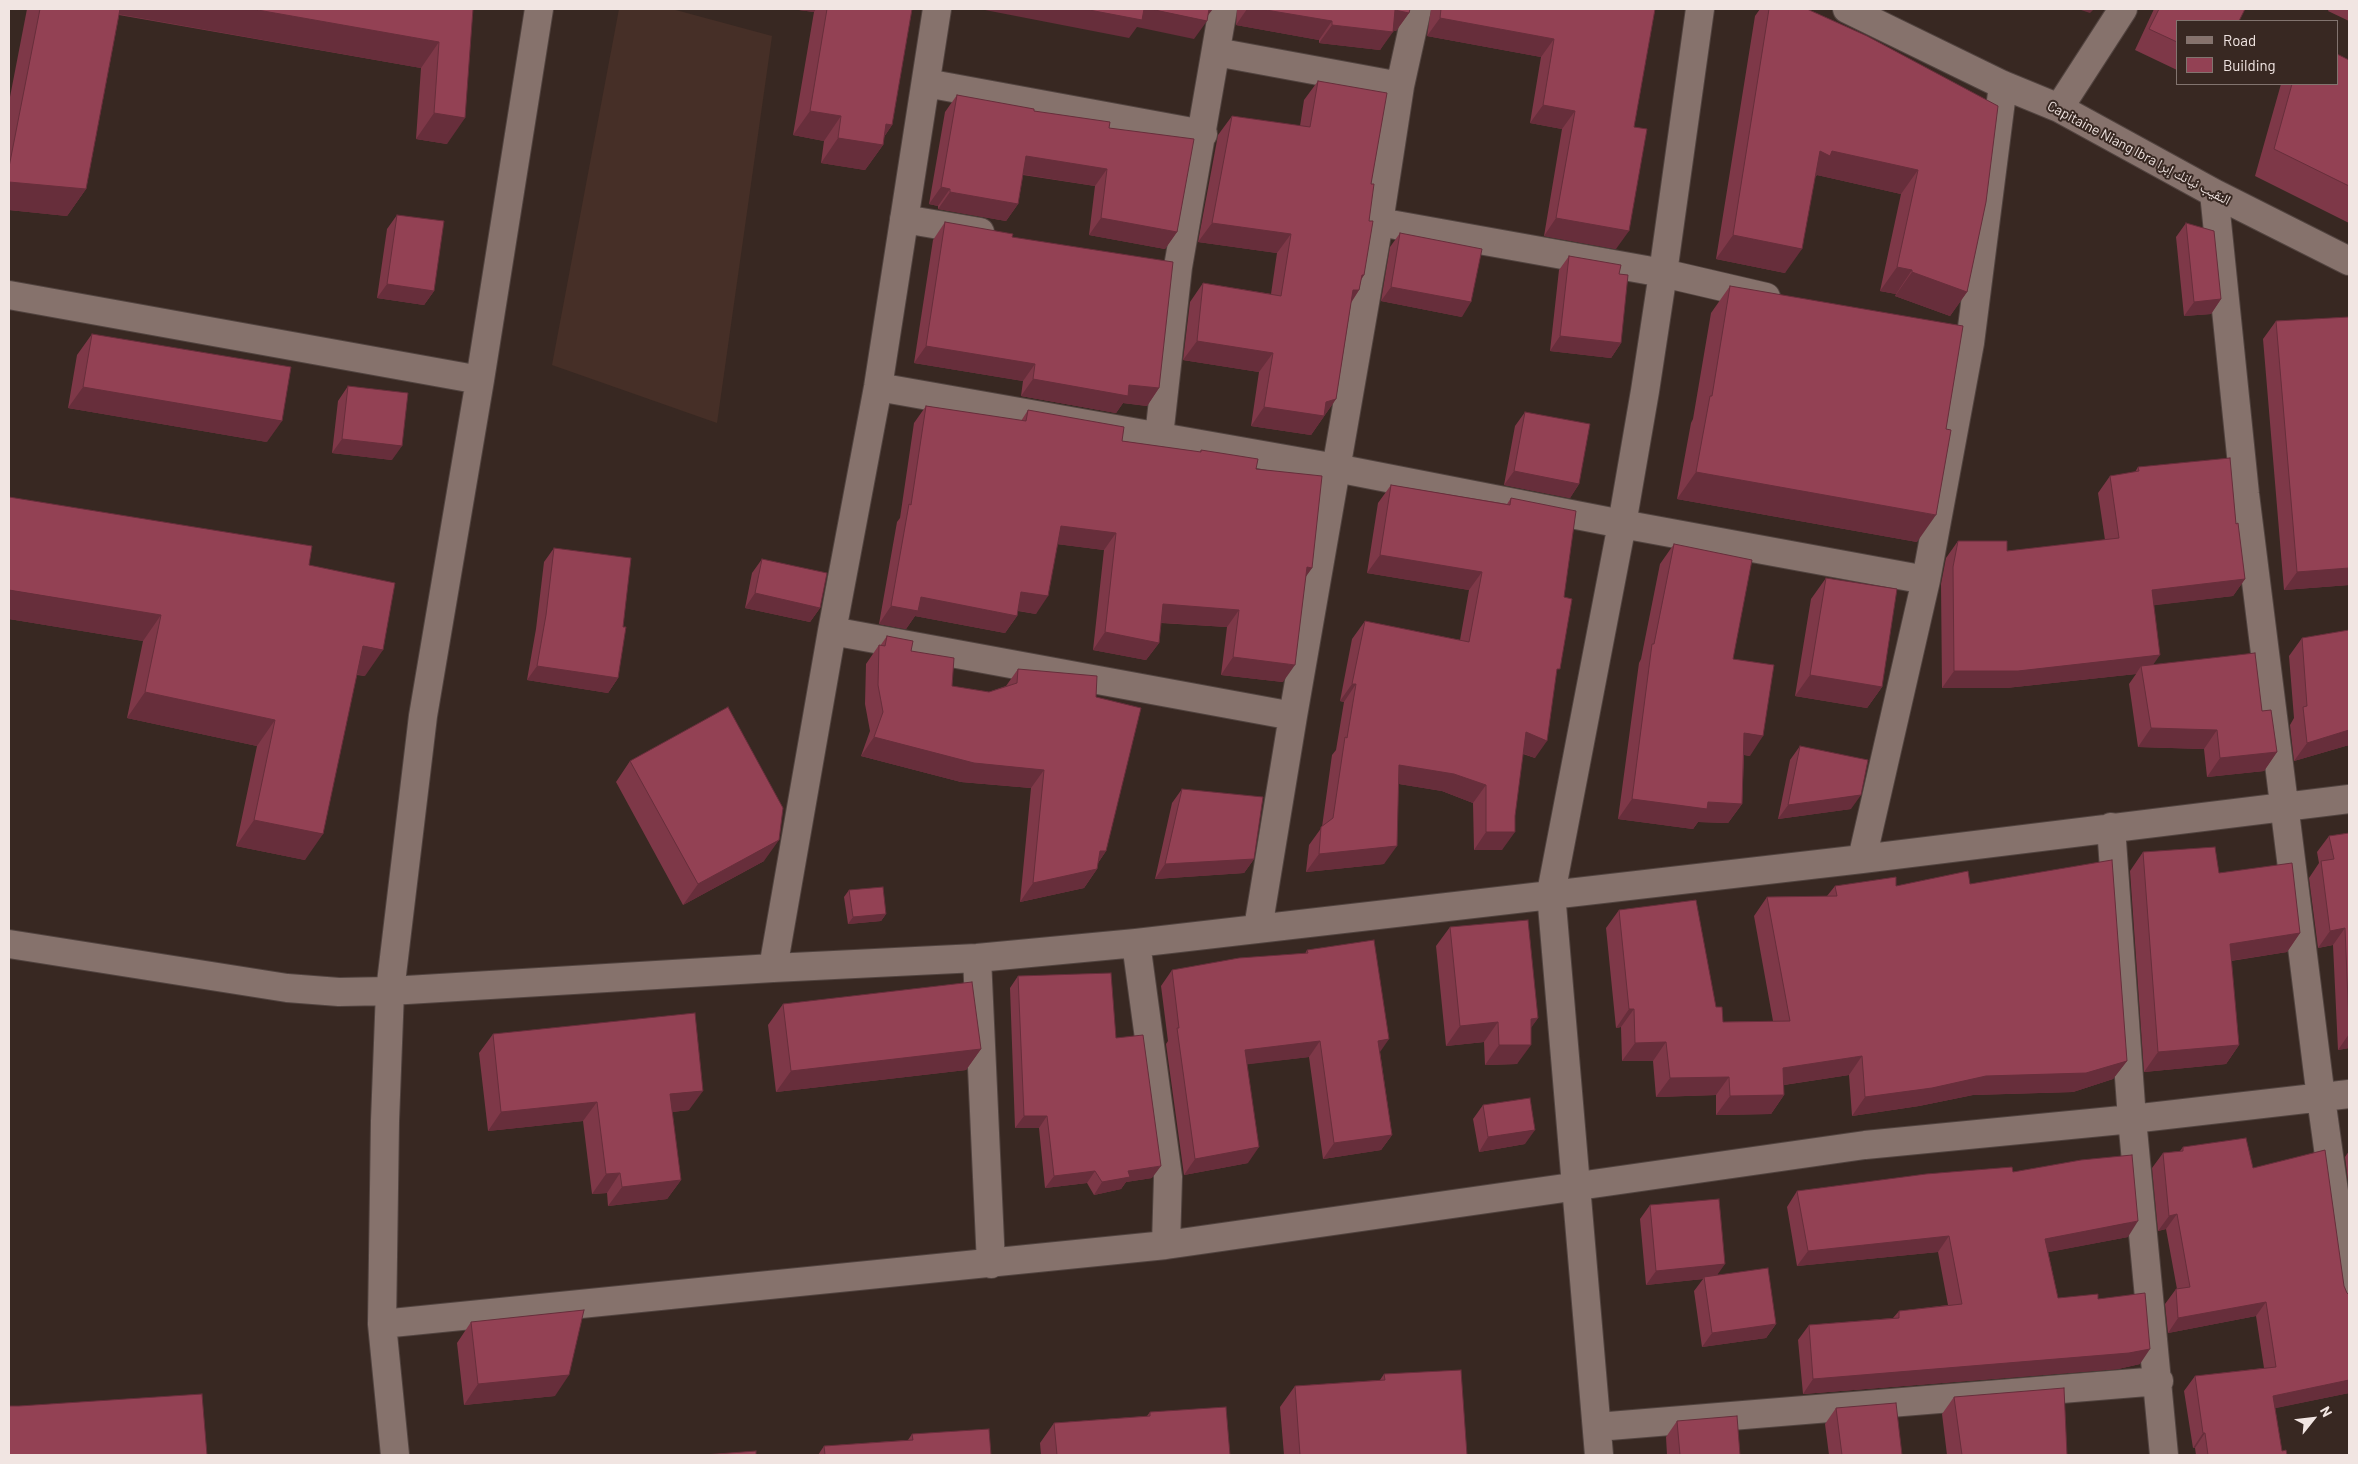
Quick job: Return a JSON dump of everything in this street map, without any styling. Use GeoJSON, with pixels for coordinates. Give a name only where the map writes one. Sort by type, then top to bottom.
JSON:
{"type":"FeatureCollection","features":[{"type":"Feature","properties":{"kind":"street"},"geometry":{"type":"LineString","coordinates":[[395,1455],[382,1324],[384,1121],[390,991],[423,716],[480,380],[539,9]]}},
{"type":"Feature","properties":{"kind":"street"},"geometry":{"type":"LineString","coordinates":[[773,968],[832,631],[878,387],[937,9]]}},
{"type":"Feature","properties":{"kind":"street"},"geometry":{"type":"LineString","coordinates":[[1159,436],[1178,268],[1203,134],[1223,9]]}},
{"type":"Feature","properties":{"kind":"street"},"geometry":{"type":"LineString","coordinates":[[1258,928],[1379,222],[1400,86],[1417,9]]}},
{"type":"Feature","properties":{"kind":"street"},"geometry":{"type":"LineString","coordinates":[[1599,1455],[1551,893],[1622,524],[1663,273],[1700,9]]}},
{"type":"Feature","properties":{"kind":"street","name":"Capitaine Niang Ibra النقيب نيانك إبرا"},"geometry":{"type":"LineString","coordinates":[[1847,9],[2003,85],[2059,108],[2214,193],[2349,261]]}},
{"type":"Feature","properties":{"kind":"street"},"geometry":{"type":"LineString","coordinates":[[2059,108],[2123,9]]}},
{"type":"Feature","properties":{"kind":"street"},"geometry":{"type":"LineString","coordinates":[[1216,52],[1400,86]]}},
{"type":"Feature","properties":{"kind":"street"},"geometry":{"type":"LineString","coordinates":[[926,83],[1203,134]]}},
{"type":"Feature","properties":{"kind":"street"},"geometry":{"type":"LineString","coordinates":[[1862,859],[1926,580],[1970,343],[2003,85]]}},
{"type":"Feature","properties":{"kind":"street"},"geometry":{"type":"LineString","coordinates":[[2214,193],[2245,494],[2321,1098],[2349,1299]]}},
{"type":"Feature","properties":{"kind":"street"},"geometry":{"type":"LineString","coordinates":[[904,218],[1002,236]]}},
{"type":"Feature","properties":{"kind":"street"},"geometry":{"type":"LineString","coordinates":[[1379,222],[1663,273],[1788,302]]}},
{"type":"Feature","properties":{"kind":"street"},"geometry":{"type":"LineString","coordinates":[[1149,262],[1178,268]]}},
{"type":"Feature","properties":{"kind":"street"},"geometry":{"type":"LineString","coordinates":[[9,294],[480,380]]}},
{"type":"Feature","properties":{"kind":"street"},"geometry":{"type":"LineString","coordinates":[[1941,337],[1970,343]]}},
{"type":"Feature","properties":{"kind":"street"},"geometry":{"type":"LineString","coordinates":[[878,387],[1336,468],[1622,524],[1926,580]]}},
{"type":"Feature","properties":{"kind":"street"},"geometry":{"type":"LineString","coordinates":[[832,631],[1293,716]]}},
{"type":"Feature","properties":{"kind":"street"},"geometry":{"type":"LineString","coordinates":[[9,944],[287,988],[338,992],[390,991],[977,958],[1136,943],[1551,893],[1862,859],[2349,799]]}},
{"type":"Feature","properties":{"kind":"street"},"geometry":{"type":"LineString","coordinates":[[2111,827],[2132,1119],[2159,1381],[2164,1455]]}},
{"type":"Feature","properties":{"kind":"street"},"geometry":{"type":"LineString","coordinates":[[1136,943],[1168,1177],[1166,1245]]}},
{"type":"Feature","properties":{"kind":"street"},"geometry":{"type":"LineString","coordinates":[[977,958],[991,1264]]}},
{"type":"Feature","properties":{"kind":"street"},"geometry":{"type":"LineString","coordinates":[[382,1324],[1166,1245],[1865,1145],[2132,1119],[2349,1094]]}},
{"type":"Feature","properties":{"kind":"street"},"geometry":{"type":"LineString","coordinates":[[1596,1426],[2159,1381]]}},
{"type":"Feature","properties":{"kind":"shaded area"},"geometry":{"type":"Polygon","coordinates":[[[619,9],[672,9],[772,36],[717,423],[552,365],[619,9]]]}},
{"type":"Feature","properties":{"kind":"building"},"geometry":{"type":"Polygon","coordinates":[[[40,9],[120,9],[86,189],[9,182],[9,167],[40,9]]]}},
{"type":"Feature","properties":{"kind":"building"},"geometry":{"type":"Polygon","coordinates":[[[252,9],[473,9],[465,118],[434,113],[439,42],[252,9]]]}},
{"type":"Feature","properties":{"kind":"building"},"geometry":{"type":"Polygon","coordinates":[[[827,9],[912,9],[892,125],[886,124],[883,145],[838,138],[841,116],[810,111],[827,9]]]}},
{"type":"Feature","properties":{"kind":"building"},"geometry":{"type":"Polygon","coordinates":[[[1084,9],[1144,9],[1142,20],[1084,9]]]}},
{"type":"Feature","properties":{"kind":"building"},"geometry":{"type":"Polygon","coordinates":[[[1150,9],[1209,9],[1207,21],[1150,9]]]}},
{"type":"Feature","properties":{"kind":"building"},"geometry":{"type":"Polygon","coordinates":[[[1260,9],[1410,9],[1409,13],[1395,10],[1393,32],[1332,25],[1332,21],[1260,9]]]}},
{"type":"Feature","properties":{"kind":"building"},"geometry":{"type":"Polygon","coordinates":[[[1441,9],[1655,9],[1634,127],[1647,129],[1629,231],[1556,218],[1575,111],[1543,105],[1554,39],[1440,18],[1441,9]]]}},
{"type":"Feature","properties":{"kind":"building"},"geometry":{"type":"Polygon","coordinates":[[[1769,9],[1807,9],[1867,36],[1998,106],[1986,202],[1967,292],[1912,272],[1912,270],[1897,267],[1918,170],[1832,151],[1830,156],[1820,151],[1802,249],[1733,235],[1769,9]]]}},
{"type":"Feature","properties":{"kind":"building"},"geometry":{"type":"Polygon","coordinates":[[[2159,9],[2245,9],[2240,20],[2176,20],[2176,42],[2149,29],[2159,9]]]}},
{"type":"Feature","properties":{"kind":"building"},"geometry":{"type":"Polygon","coordinates":[[[2338,54],[2349,60],[2349,186],[2274,149],[2292,85],[2338,85],[2338,54]]]}},
{"type":"Feature","properties":{"kind":"building"},"geometry":{"type":"Polygon","coordinates":[[[1318,81],[1387,93],[1371,184],[1374,184],[1369,221],[1373,221],[1364,275],[1362,275],[1359,290],[1353,290],[1336,399],[1326,402],[1324,416],[1264,407],[1273,353],[1197,341],[1203,283],[1281,296],[1291,234],[1212,223],[1232,116],[1310,127],[1318,81]]]}},
{"type":"Feature","properties":{"kind":"building"},"geometry":{"type":"Polygon","coordinates":[[[957,95],[1034,109],[1034,111],[1110,122],[1109,128],[1194,139],[1177,232],[1101,218],[1107,169],[1026,156],[1018,204],[950,192],[950,189],[941,187],[957,95]]]}},
{"type":"Feature","properties":{"kind":"building"},"geometry":{"type":"Polygon","coordinates":[[[397,215],[444,221],[434,291],[387,284],[397,215]]]}},
{"type":"Feature","properties":{"kind":"building"},"geometry":{"type":"Polygon","coordinates":[[[945,222],[1013,234],[1012,237],[1173,262],[1159,388],[1129,385],[1128,396],[1033,379],[1035,364],[926,346],[945,222]]]}},
{"type":"Feature","properties":{"kind":"building"},"geometry":{"type":"Polygon","coordinates":[[[2186,223],[2214,231],[2221,299],[2194,302],[2186,223]]]}},
{"type":"Feature","properties":{"kind":"building"},"geometry":{"type":"Polygon","coordinates":[[[1400,233],[1482,249],[1471,302],[1391,287],[1400,233]]]}},
{"type":"Feature","properties":{"kind":"building"},"geometry":{"type":"Polygon","coordinates":[[[1569,256],[1621,265],[1619,274],[1628,275],[1621,343],[1560,336],[1569,256]]]}},
{"type":"Feature","properties":{"kind":"building"},"geometry":{"type":"Polygon","coordinates":[[[1730,286],[1963,326],[1946,429],[1951,430],[1936,515],[1696,472],[1710,396],[1712,396],[1730,286]]]}},
{"type":"Feature","properties":{"kind":"building"},"geometry":{"type":"Polygon","coordinates":[[[2349,317],[2349,568],[2297,572],[2276,321],[2349,317]]]}},
{"type":"Feature","properties":{"kind":"building"},"geometry":{"type":"Polygon","coordinates":[[[92,334],[291,367],[282,421],[83,387],[92,334]]]}},
{"type":"Feature","properties":{"kind":"building"},"geometry":{"type":"Polygon","coordinates":[[[348,386],[408,393],[402,446],[342,439],[348,386]]]}},
{"type":"Feature","properties":{"kind":"building"},"geometry":{"type":"Polygon","coordinates":[[[926,406],[1026,421],[1028,410],[1124,427],[1122,441],[1258,459],[1256,469],[1322,476],[1312,568],[1307,567],[1295,665],[1233,657],[1239,610],[1163,604],[1159,643],[1105,632],[1116,533],[1061,526],[1048,596],[1021,592],[1017,616],[921,597],[918,611],[891,606],[909,504],[911,505],[926,406]]]}},
{"type":"Feature","properties":{"kind":"building"},"geometry":{"type":"Polygon","coordinates":[[[1525,412],[1590,424],[1579,484],[1514,471],[1525,412]]]}},
{"type":"Feature","properties":{"kind":"building"},"geometry":{"type":"Polygon","coordinates":[[[2230,458],[2236,524],[2238,523],[2245,579],[2152,590],[2160,655],[2018,671],[1954,671],[1953,567],[1958,541],[2007,541],[2007,551],[2119,538],[2110,476],[2139,471],[2138,467],[2230,458]]]}},
{"type":"Feature","properties":{"kind":"building"},"geometry":{"type":"Polygon","coordinates":[[[1391,485],[1510,505],[1511,498],[1576,511],[1564,597],[1572,599],[1560,669],[1557,669],[1547,741],[1526,732],[1515,816],[1515,832],[1486,832],[1486,785],[1454,774],[1399,765],[1397,846],[1319,854],[1321,827],[1333,818],[1345,737],[1347,738],[1356,684],[1352,684],[1365,621],[1469,642],[1482,572],[1380,555],[1391,485]]]}},
{"type":"Feature","properties":{"kind":"building"},"geometry":{"type":"Polygon","coordinates":[[[9,497],[312,546],[309,565],[395,583],[383,650],[363,646],[323,834],[254,820],[275,720],[145,692],[161,615],[9,590],[9,497]]]}},
{"type":"Feature","properties":{"kind":"building"},"geometry":{"type":"Polygon","coordinates":[[[1674,544],[1752,560],[1733,659],[1774,665],[1763,736],[1744,733],[1742,804],[1708,802],[1707,809],[1632,799],[1652,644],[1654,644],[1674,544]]]}},
{"type":"Feature","properties":{"kind":"building"},"geometry":{"type":"Polygon","coordinates":[[[554,548],[631,558],[623,627],[626,627],[618,678],[537,666],[546,615],[554,548]]]}},
{"type":"Feature","properties":{"kind":"building"},"geometry":{"type":"Polygon","coordinates":[[[762,559],[827,573],[820,608],[755,593],[762,559]]]}},
{"type":"Feature","properties":{"kind":"building"},"geometry":{"type":"Polygon","coordinates":[[[1826,578],[1897,589],[1882,687],[1810,675],[1826,578]]]}},
{"type":"Feature","properties":{"kind":"building"},"geometry":{"type":"Polygon","coordinates":[[[2349,630],[2349,730],[2307,743],[2303,707],[2307,706],[2302,638],[2349,630]]]}},
{"type":"Feature","properties":{"kind":"building"},"geometry":{"type":"Polygon","coordinates":[[[887,636],[913,641],[911,651],[954,658],[952,686],[989,692],[1017,683],[1018,669],[1097,676],[1096,697],[1141,708],[1106,851],[1100,851],[1097,869],[1033,883],[1044,770],[974,763],[874,737],[883,712],[878,685],[879,645],[885,646],[887,636]]]}},
{"type":"Feature","properties":{"kind":"building"},"geometry":{"type":"Polygon","coordinates":[[[2255,653],[2262,711],[2271,710],[2277,752],[2220,758],[2217,730],[2151,728],[2141,666],[2255,653]]]}},
{"type":"Feature","properties":{"kind":"building"},"geometry":{"type":"Polygon","coordinates":[[[728,707],[783,808],[779,840],[698,884],[630,761],[728,707]]]}},
{"type":"Feature","properties":{"kind":"building"},"geometry":{"type":"Polygon","coordinates":[[[1800,746],[1868,760],[1861,795],[1788,805],[1800,746]]]}},
{"type":"Feature","properties":{"kind":"building"},"geometry":{"type":"Polygon","coordinates":[[[1182,789],[1263,797],[1254,859],[1165,864],[1182,789]]]}},
{"type":"Feature","properties":{"kind":"building"},"geometry":{"type":"Polygon","coordinates":[[[2349,833],[2349,1024],[2345,928],[2330,931],[2321,861],[2334,859],[2329,836],[2349,833]]]}},
{"type":"Feature","properties":{"kind":"building"},"geometry":{"type":"Polygon","coordinates":[[[2215,847],[2219,873],[2292,863],[2300,933],[2230,944],[2239,1045],[2158,1052],[2143,852],[2215,847]]]}},
{"type":"Feature","properties":{"kind":"building"},"geometry":{"type":"Polygon","coordinates":[[[2112,860],[2127,1061],[2086,1073],[1986,1076],[1932,1088],[1865,1097],[1862,1056],[1783,1068],[1784,1095],[1730,1096],[1729,1077],[1670,1078],[1666,1042],[1635,1043],[1634,1009],[1629,1009],[1619,910],[1696,900],[1716,1007],[1722,1007],[1723,1022],[1790,1021],[1767,897],[1837,896],[1835,886],[1896,877],[1896,886],[1968,871],[1970,884],[2112,860]]]}},
{"type":"Feature","properties":{"kind":"building"},"geometry":{"type":"Polygon","coordinates":[[[883,887],[886,914],[853,917],[849,890],[883,887]]]}},
{"type":"Feature","properties":{"kind":"building"},"geometry":{"type":"Polygon","coordinates":[[[1528,920],[1538,1018],[1531,1019],[1531,1045],[1499,1045],[1498,1022],[1460,1026],[1450,927],[1528,920]]]}},
{"type":"Feature","properties":{"kind":"building"},"geometry":{"type":"Polygon","coordinates":[[[1374,940],[1389,1039],[1378,1041],[1392,1135],[1334,1143],[1320,1041],[1245,1050],[1259,1147],[1195,1159],[1177,1028],[1179,1028],[1172,970],[1239,958],[1308,953],[1307,950],[1374,940]]]}},
{"type":"Feature","properties":{"kind":"building"},"geometry":{"type":"Polygon","coordinates":[[[1111,973],[1116,1038],[1143,1035],[1161,1166],[1128,1171],[1130,1177],[1102,1182],[1095,1171],[1054,1176],[1047,1116],[1024,1116],[1018,976],[1111,973]]]}},
{"type":"Feature","properties":{"kind":"building"},"geometry":{"type":"Polygon","coordinates":[[[972,982],[981,1049],[791,1071],[783,1004],[972,982]]]}},
{"type":"Feature","properties":{"kind":"building"},"geometry":{"type":"Polygon","coordinates":[[[695,1013],[703,1091],[670,1094],[681,1180],[622,1187],[620,1173],[606,1174],[597,1102],[501,1112],[493,1034],[695,1013]]]}},
{"type":"Feature","properties":{"kind":"building"},"geometry":{"type":"Polygon","coordinates":[[[1530,1098],[1535,1130],[1488,1137],[1483,1105],[1530,1098]]]}},
{"type":"Feature","properties":{"kind":"building"},"geometry":{"type":"Polygon","coordinates":[[[2246,1138],[2253,1168],[2325,1150],[2344,1286],[2349,1295],[2349,1380],[2273,1396],[2282,1451],[2286,1450],[2287,1455],[2208,1455],[2195,1376],[2276,1367],[2266,1302],[2178,1318],[2176,1289],[2190,1287],[2177,1214],[2169,1216],[2163,1153],[2183,1151],[2183,1147],[2246,1138]]]}},
{"type":"Feature","properties":{"kind":"building"},"geometry":{"type":"Polygon","coordinates":[[[2132,1155],[2138,1221],[2045,1239],[2058,1298],[2098,1294],[2098,1299],[2145,1293],[2150,1349],[2129,1353],[1813,1379],[1809,1325],[1899,1318],[1899,1311],[1962,1304],[1949,1236],[1808,1251],[1797,1191],[1926,1174],[2012,1167],[2013,1172],[2081,1160],[2132,1155]]]}},
{"type":"Feature","properties":{"kind":"building"},"geometry":{"type":"Polygon","coordinates":[[[1719,1199],[1725,1264],[1656,1271],[1650,1205],[1719,1199]]]}},
{"type":"Feature","properties":{"kind":"building"},"geometry":{"type":"Polygon","coordinates":[[[1768,1268],[1776,1324],[1712,1333],[1704,1277],[1768,1268]]]}},
{"type":"Feature","properties":{"kind":"building"},"geometry":{"type":"Polygon","coordinates":[[[584,1310],[569,1375],[478,1384],[471,1322],[584,1310]]]}},
{"type":"Feature","properties":{"kind":"building"},"geometry":{"type":"Polygon","coordinates":[[[1461,1370],[1467,1455],[1300,1455],[1295,1386],[1385,1380],[1384,1374],[1461,1370]]]}},
{"type":"Feature","properties":{"kind":"building"},"geometry":{"type":"Polygon","coordinates":[[[2064,1388],[2067,1455],[1962,1455],[1954,1397],[2064,1388]]]}},
{"type":"Feature","properties":{"kind":"building"},"geometry":{"type":"Polygon","coordinates":[[[202,1394],[207,1455],[9,1455],[9,1406],[202,1394]]]}},
{"type":"Feature","properties":{"kind":"building"},"geometry":{"type":"Polygon","coordinates":[[[1896,1403],[1902,1455],[1842,1455],[1836,1408],[1896,1403]]]}},
{"type":"Feature","properties":{"kind":"building"},"geometry":{"type":"Polygon","coordinates":[[[1226,1407],[1230,1455],[1057,1455],[1054,1423],[1150,1416],[1150,1412],[1226,1407]]]}},
{"type":"Feature","properties":{"kind":"building"},"geometry":{"type":"Polygon","coordinates":[[[1737,1416],[1740,1455],[1680,1455],[1677,1421],[1737,1416]]]}},
{"type":"Feature","properties":{"kind":"building"},"geometry":{"type":"Polygon","coordinates":[[[989,1429],[991,1455],[825,1455],[824,1446],[913,1440],[912,1434],[989,1429]]]}},
{"type":"Feature","properties":{"kind":"building"},"geometry":{"type":"Polygon","coordinates":[[[756,1451],[756,1455],[704,1455],[756,1451]]]}}]}
